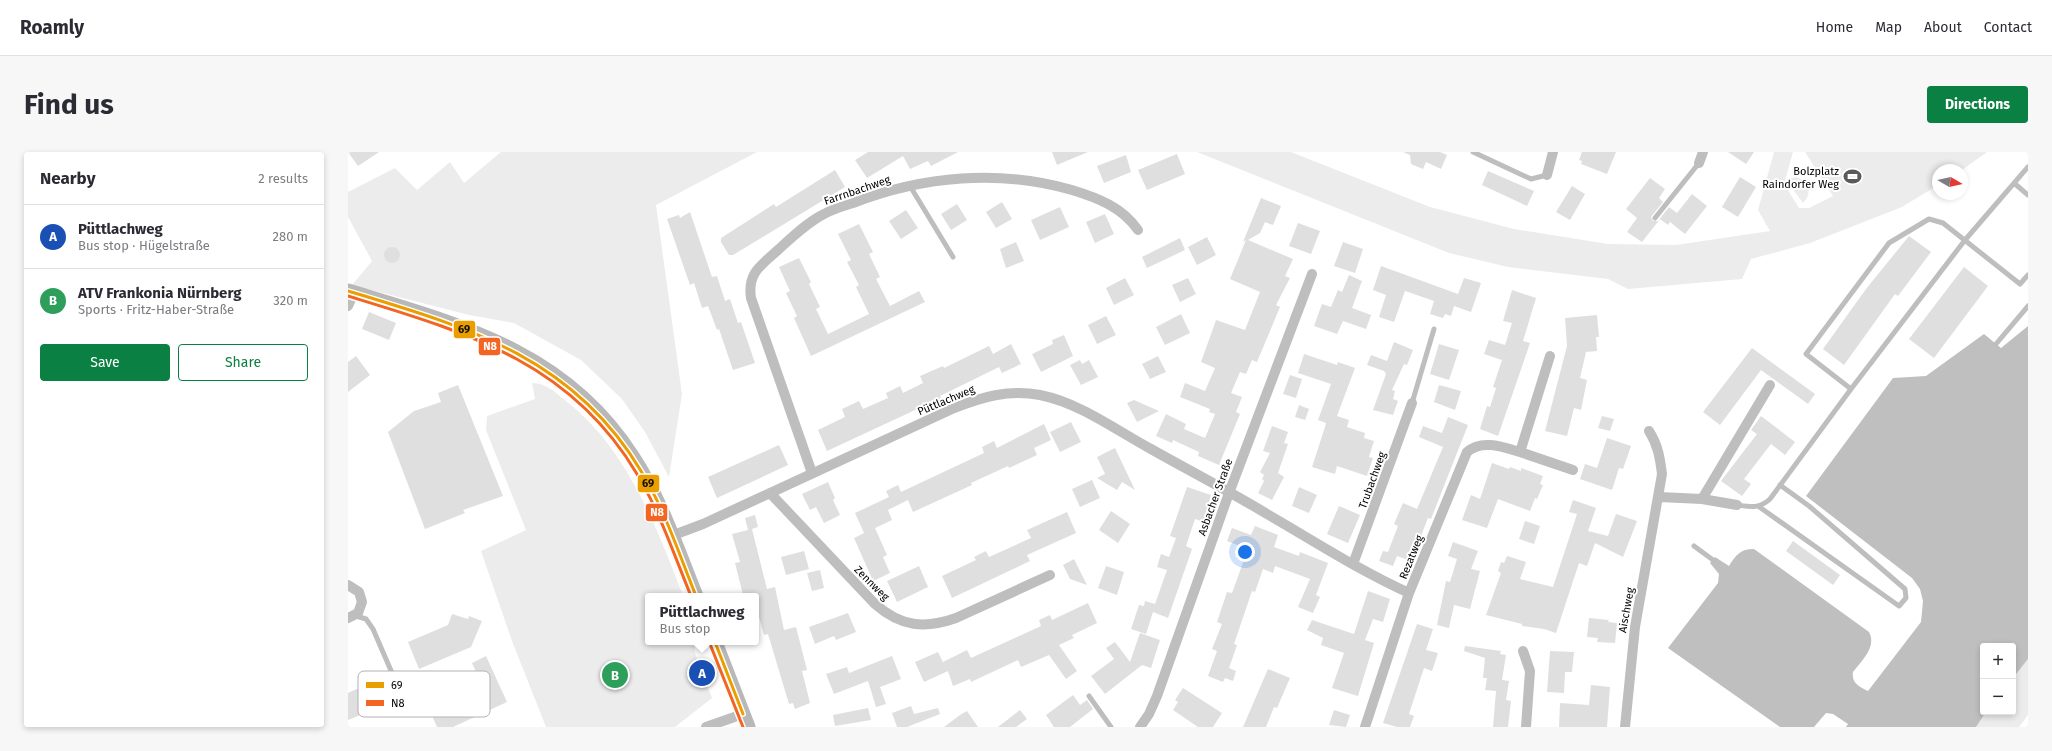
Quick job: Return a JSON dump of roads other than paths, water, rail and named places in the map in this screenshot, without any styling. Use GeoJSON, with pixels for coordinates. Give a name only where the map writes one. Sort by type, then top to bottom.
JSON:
{"type":"FeatureCollection","features":[{"type":"Feature","properties":{"kind":"street"},"geometry":{"type":"LineString","coordinates":[[1546,175],[1553,152]]}},
{"type":"Feature","properties":{"kind":"street"},"geometry":{"type":"LineString","coordinates":[[1698,163],[1703,152]]}},
{"type":"Feature","properties":{"kind":"street","name":"Farrnbachweg"},"geometry":{"type":"LineString","coordinates":[[812,473],[751,298],[750,280],[754,272],[765,262],[792,238],[823,214],[869,197],[909,185],[953,178],[975,177],[1024,180],[1042,183],[1102,200],[1130,218],[1138,230]]}},
{"type":"Feature","properties":{"kind":"street","name":"Asbacher Straße"},"geometry":{"type":"LineString","coordinates":[[1140,727],[1149,714],[1157,696],[1229,493],[1312,274]]}},
{"type":"Feature","properties":{"kind":"street"},"geometry":{"type":"LineString","coordinates":[[350,297],[449,322],[485,336],[515,351],[560,379],[587,402],[621,439],[641,470],[695,593]]}},
{"type":"Feature","properties":{"kind":"street"},"geometry":{"type":"LineString","coordinates":[[1520,452],[1550,356]]}},
{"type":"Feature","properties":{"kind":"street"},"geometry":{"type":"LineString","coordinates":[[1702,500],[1770,385]]}},
{"type":"Feature","properties":{"kind":"street","name":"Püttlachweg"},"geometry":{"type":"LineString","coordinates":[[671,536],[703,524],[978,398],[997,394],[1027,393],[1056,399],[1071,405],[1229,493]]}},
{"type":"Feature","properties":{"kind":"street","name":"Trubachweg"},"geometry":{"type":"LineString","coordinates":[[1354,564],[1412,403]]}},
{"type":"Feature","properties":{"kind":"street","name":"Aischweg"},"geometry":{"type":"LineString","coordinates":[[1625,727],[1635,627],[1662,474],[1660,457],[1656,443],[1649,431]]}},
{"type":"Feature","properties":{"kind":"street","name":"Rezatweg"},"geometry":{"type":"LineString","coordinates":[[1365,727],[1409,593],[1467,452],[1473,446],[1482,444],[1520,452],[1573,470]]}},
{"type":"Feature","properties":{"kind":"street","name":"Zennweg"},"geometry":{"type":"LineString","coordinates":[[770,493],[875,604],[892,616],[911,623],[926,626],[940,624],[1050,575]]}},
{"type":"Feature","properties":{"kind":"street"},"geometry":{"type":"LineString","coordinates":[[1229,493],[1354,564],[1409,593]]}},
{"type":"Feature","properties":{"kind":"street"},"geometry":{"type":"LineString","coordinates":[[1659,497],[1702,500],[1737,505]]}},
{"type":"Feature","properties":{"kind":"street"},"geometry":{"type":"LineString","coordinates":[[348,585],[356,589],[362,599],[360,609],[351,617]]}},
{"type":"Feature","properties":{"kind":"street"},"geometry":{"type":"LineString","coordinates":[[706,727],[745,721],[716,645]]}},
{"type":"Feature","properties":{"kind":"street"},"geometry":{"type":"LineString","coordinates":[[1523,651],[1530,671],[1526,727]]}},
{"type":"Feature","properties":{"kind":"lane"},"geometry":{"type":"LineString","coordinates":[[1473,152],[1531,179],[1546,175]]}},
{"type":"Feature","properties":{"kind":"lane"},"geometry":{"type":"LineString","coordinates":[[1655,218],[1698,163]]}},
{"type":"Feature","properties":{"kind":"lane"},"geometry":{"type":"LineString","coordinates":[[1737,505],[1753,508],[1766,502],[1965,240],[2028,167]]}},
{"type":"Feature","properties":{"kind":"lane"},"geometry":{"type":"LineString","coordinates":[[2014,183],[2028,195]]}},
{"type":"Feature","properties":{"kind":"lane"},"geometry":{"type":"LineString","coordinates":[[909,185],[953,256]]}},
{"type":"Feature","properties":{"kind":"lane"},"geometry":{"type":"LineString","coordinates":[[1851,389],[1806,354],[1889,243],[1929,219],[1943,223],[2020,284],[2028,275]]}},
{"type":"Feature","properties":{"kind":"lane"},"geometry":{"type":"LineString","coordinates":[[1996,344],[2028,306]]}},
{"type":"Feature","properties":{"kind":"lane"},"geometry":{"type":"LineString","coordinates":[[1412,403],[1434,329]]}},
{"type":"Feature","properties":{"kind":"lane"},"geometry":{"type":"LineString","coordinates":[[1758,506],[1900,606],[1906,598],[1905,589],[1809,506],[1780,485]]}},
{"type":"Feature","properties":{"kind":"lane"},"geometry":{"type":"LineString","coordinates":[[1694,546],[1713,560]]}},
{"type":"Feature","properties":{"kind":"lane"},"geometry":{"type":"LineString","coordinates":[[351,617],[366,619],[373,629],[391,671]]}},
{"type":"Feature","properties":{"kind":"lane"},"geometry":{"type":"LineString","coordinates":[[1089,696],[1111,727]]}},
{"type":"Feature","properties":{"kind":"place","name":"Bolzplatz Raindorfer Weg"},"geometry":{"type":"Point","coordinates":[1852,177]}},
{"type":"Feature","properties":{"kind":"place","name":"Püttlachweg"},"geometry":{"type":"Point","coordinates":[702,673]}},
{"type":"Feature","properties":{"kind":"place","name":"ATV Frankonia Nürnberg"},"geometry":{"type":"Point","coordinates":[615,675]}}]}
